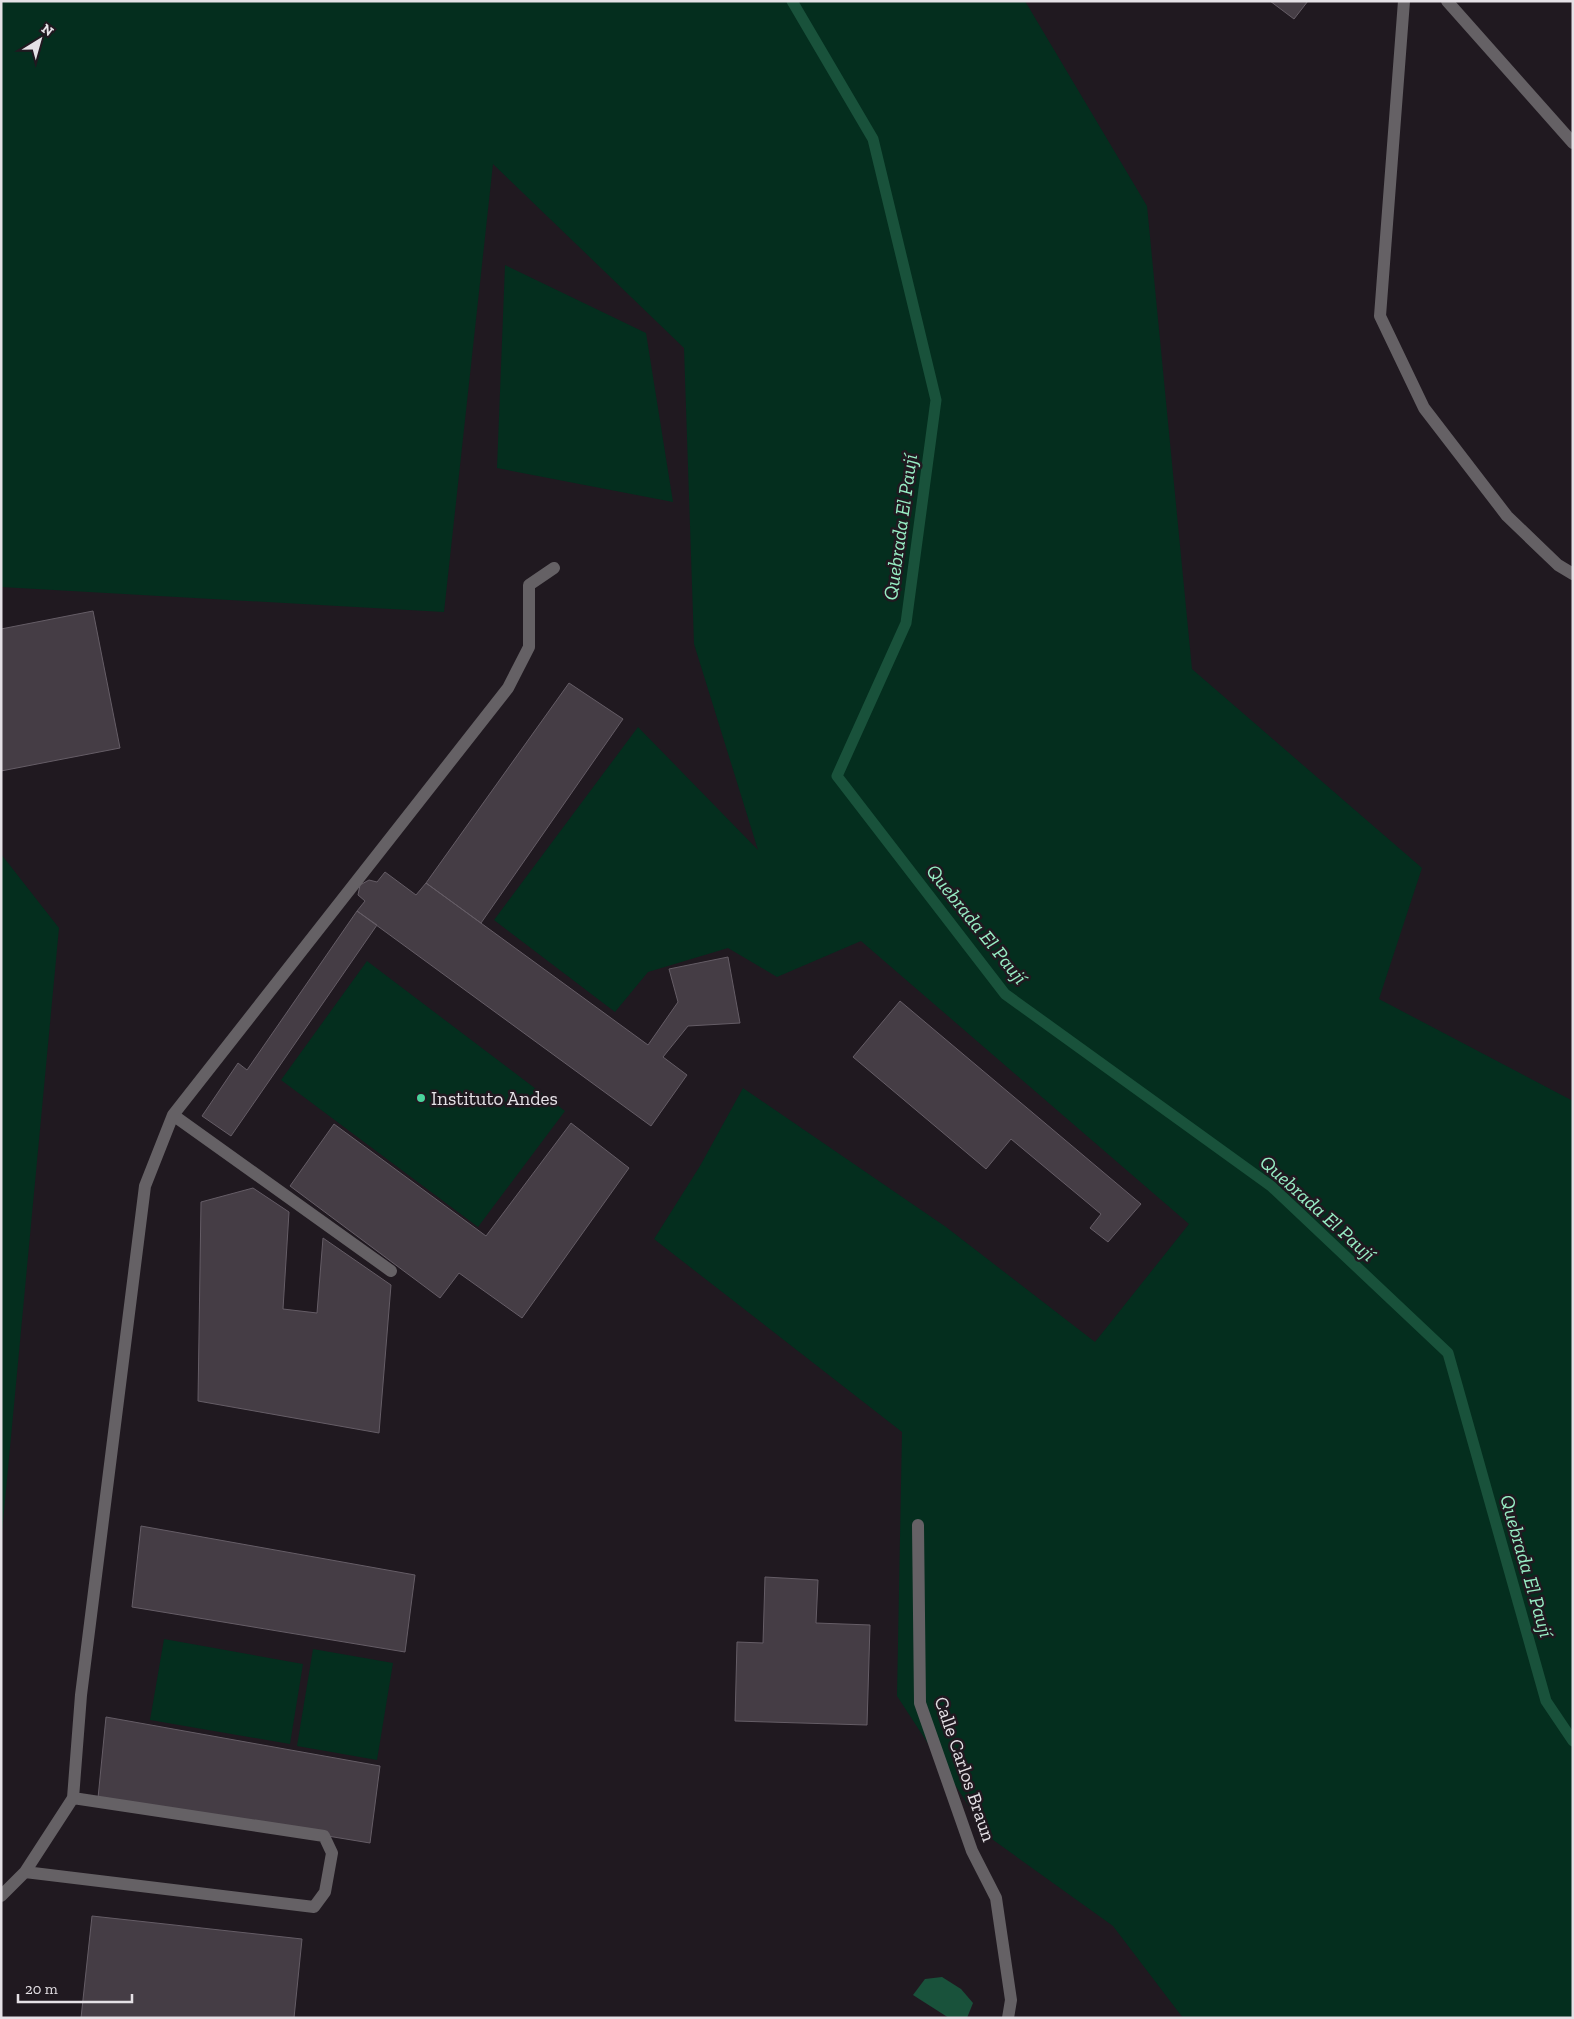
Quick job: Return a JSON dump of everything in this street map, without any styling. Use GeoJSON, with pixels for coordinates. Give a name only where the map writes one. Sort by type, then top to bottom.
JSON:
{"type":"FeatureCollection","features":[{"type":"Feature","properties":{"kind":"street"},"geometry":{"type":"LineString","coordinates":[[1404,1],[1380,316],[1424,408],[1507,516],[1558,565],[1573,574]]}},
{"type":"Feature","properties":{"kind":"street"},"geometry":{"type":"LineString","coordinates":[[1447,1],[1573,143]]}},
{"type":"Feature","properties":{"kind":"street"},"geometry":{"type":"LineString","coordinates":[[1,1896],[25,1872],[73,1798],[81,1696],[145,1186],[173,1115],[508,688],[529,648],[529,585],[554,568]]}},
{"type":"Feature","properties":{"kind":"street"},"geometry":{"type":"LineString","coordinates":[[173,1115],[391,1271]]}},
{"type":"Feature","properties":{"kind":"street","name":"Calle Carlos Braun"},"geometry":{"type":"LineString","coordinates":[[918,1525],[920,1703],[972,1851],[996,1898],[1011,2000],[1008,2018]]}},
{"type":"Feature","properties":{"kind":"street"},"geometry":{"type":"LineString","coordinates":[[25,1872],[314,1907],[325,1892],[332,1853],[324,1836],[73,1798]]}},
{"type":"Feature","properties":{"kind":"shaded area"},"geometry":{"type":"Polygon","coordinates":[[[1,1],[1025,1],[1147,206],[1192,669],[1422,868],[1379,999],[1573,1101],[1573,2018],[1183,2018],[1113,1926],[989,1837],[897,1696],[902,1432],[654,1239],[700,1166],[743,1088],[946,1227],[1095,1342],[1189,1224],[861,941],[777,977],[728,948],[648,972],[615,1012],[494,920],[638,727],[758,850],[694,644],[684,348],[493,164],[444,612],[1,587],[1,1]]]}},
{"type":"Feature","properties":{"kind":"shaded area"},"geometry":{"type":"Polygon","coordinates":[[[505,265],[646,333],[673,502],[497,468],[505,265]]]}},
{"type":"Feature","properties":{"kind":"shaded area"},"geometry":{"type":"Polygon","coordinates":[[[1,854],[59,928],[1,1543],[1,854]]]}},
{"type":"Feature","properties":{"kind":"shaded area"},"geometry":{"type":"Polygon","coordinates":[[[367,961],[565,1111],[478,1227],[281,1080],[367,961]]]}},
{"type":"Feature","properties":{"kind":"shaded area"},"geometry":{"type":"Polygon","coordinates":[[[164,1639],[303,1664],[290,1744],[150,1720],[164,1639]]]}},
{"type":"Feature","properties":{"kind":"shaded area"},"geometry":{"type":"Polygon","coordinates":[[[313,1649],[393,1663],[377,1760],[297,1746],[313,1649]]]}},
{"type":"Feature","properties":{"kind":"shaded area"},"geometry":{"type":"Polygon","coordinates":[[[942,1977],[961,1989],[973,2003],[967,2018],[949,2018],[913,1995],[925,1979],[942,1977]]]}},
{"type":"Feature","properties":{"kind":"building"},"geometry":{"type":"Polygon","coordinates":[[[1270,1],[1308,1],[1294,19],[1270,1]]]}},
{"type":"Feature","properties":{"kind":"building"},"geometry":{"type":"Polygon","coordinates":[[[93,611],[120,748],[1,771],[1,629],[93,611]]]}},
{"type":"Feature","properties":{"kind":"building"},"geometry":{"type":"Polygon","coordinates":[[[569,683],[623,719],[481,923],[426,883],[569,683]]]}},
{"type":"Feature","properties":{"kind":"building"},"geometry":{"type":"Polygon","coordinates":[[[385,872],[416,895],[426,883],[648,1045],[678,1002],[669,969],[728,957],[740,1023],[688,1026],[663,1057],[687,1075],[651,1126],[357,911],[365,901],[358,895],[360,885],[369,880],[377,882],[385,872]]]}},
{"type":"Feature","properties":{"kind":"building"},"geometry":{"type":"Polygon","coordinates":[[[357,911],[377,925],[231,1136],[202,1116],[238,1063],[247,1070],[357,911]]]}},
{"type":"Feature","properties":{"kind":"building"},"geometry":{"type":"Polygon","coordinates":[[[900,1001],[1141,1204],[1108,1242],[1090,1228],[1101,1214],[1011,1139],[986,1169],[853,1057],[900,1001]]]}},
{"type":"Feature","properties":{"kind":"building"},"geometry":{"type":"Polygon","coordinates":[[[571,1123],[629,1168],[522,1318],[459,1273],[440,1298],[290,1186],[334,1124],[486,1236],[571,1123]]]}},
{"type":"Feature","properties":{"kind":"building"},"geometry":{"type":"Polygon","coordinates":[[[253,1188],[289,1212],[283,1309],[317,1313],[323,1238],[391,1285],[379,1433],[198,1401],[201,1202],[253,1188]]]}},
{"type":"Feature","properties":{"kind":"building"},"geometry":{"type":"Polygon","coordinates":[[[141,1526],[415,1575],[405,1652],[132,1607],[141,1526]]]}},
{"type":"Feature","properties":{"kind":"building"},"geometry":{"type":"Polygon","coordinates":[[[765,1577],[818,1580],[816,1623],[870,1625],[867,1725],[735,1721],[737,1642],[763,1643],[765,1577]]]}},
{"type":"Feature","properties":{"kind":"building"},"geometry":{"type":"Polygon","coordinates":[[[106,1717],[380,1766],[370,1843],[98,1798],[106,1717]]]}},
{"type":"Feature","properties":{"kind":"building"},"geometry":{"type":"Polygon","coordinates":[[[92,1916],[302,1939],[294,2018],[81,2018],[92,1916]]]}},
{"type":"Feature","properties":{"kind":"waterway","name":"Quebrada El Paují"},"geometry":{"type":"LineString","coordinates":[[792,1],[873,139],[936,400],[906,623],[837,776],[1005,994],[1271,1186],[1448,1353],[1546,1701],[1573,1741]]}},
{"type":"Feature","properties":{"kind":"place","name":"Instituto Andes"},"geometry":{"type":"Point","coordinates":[421,1098]}}]}
